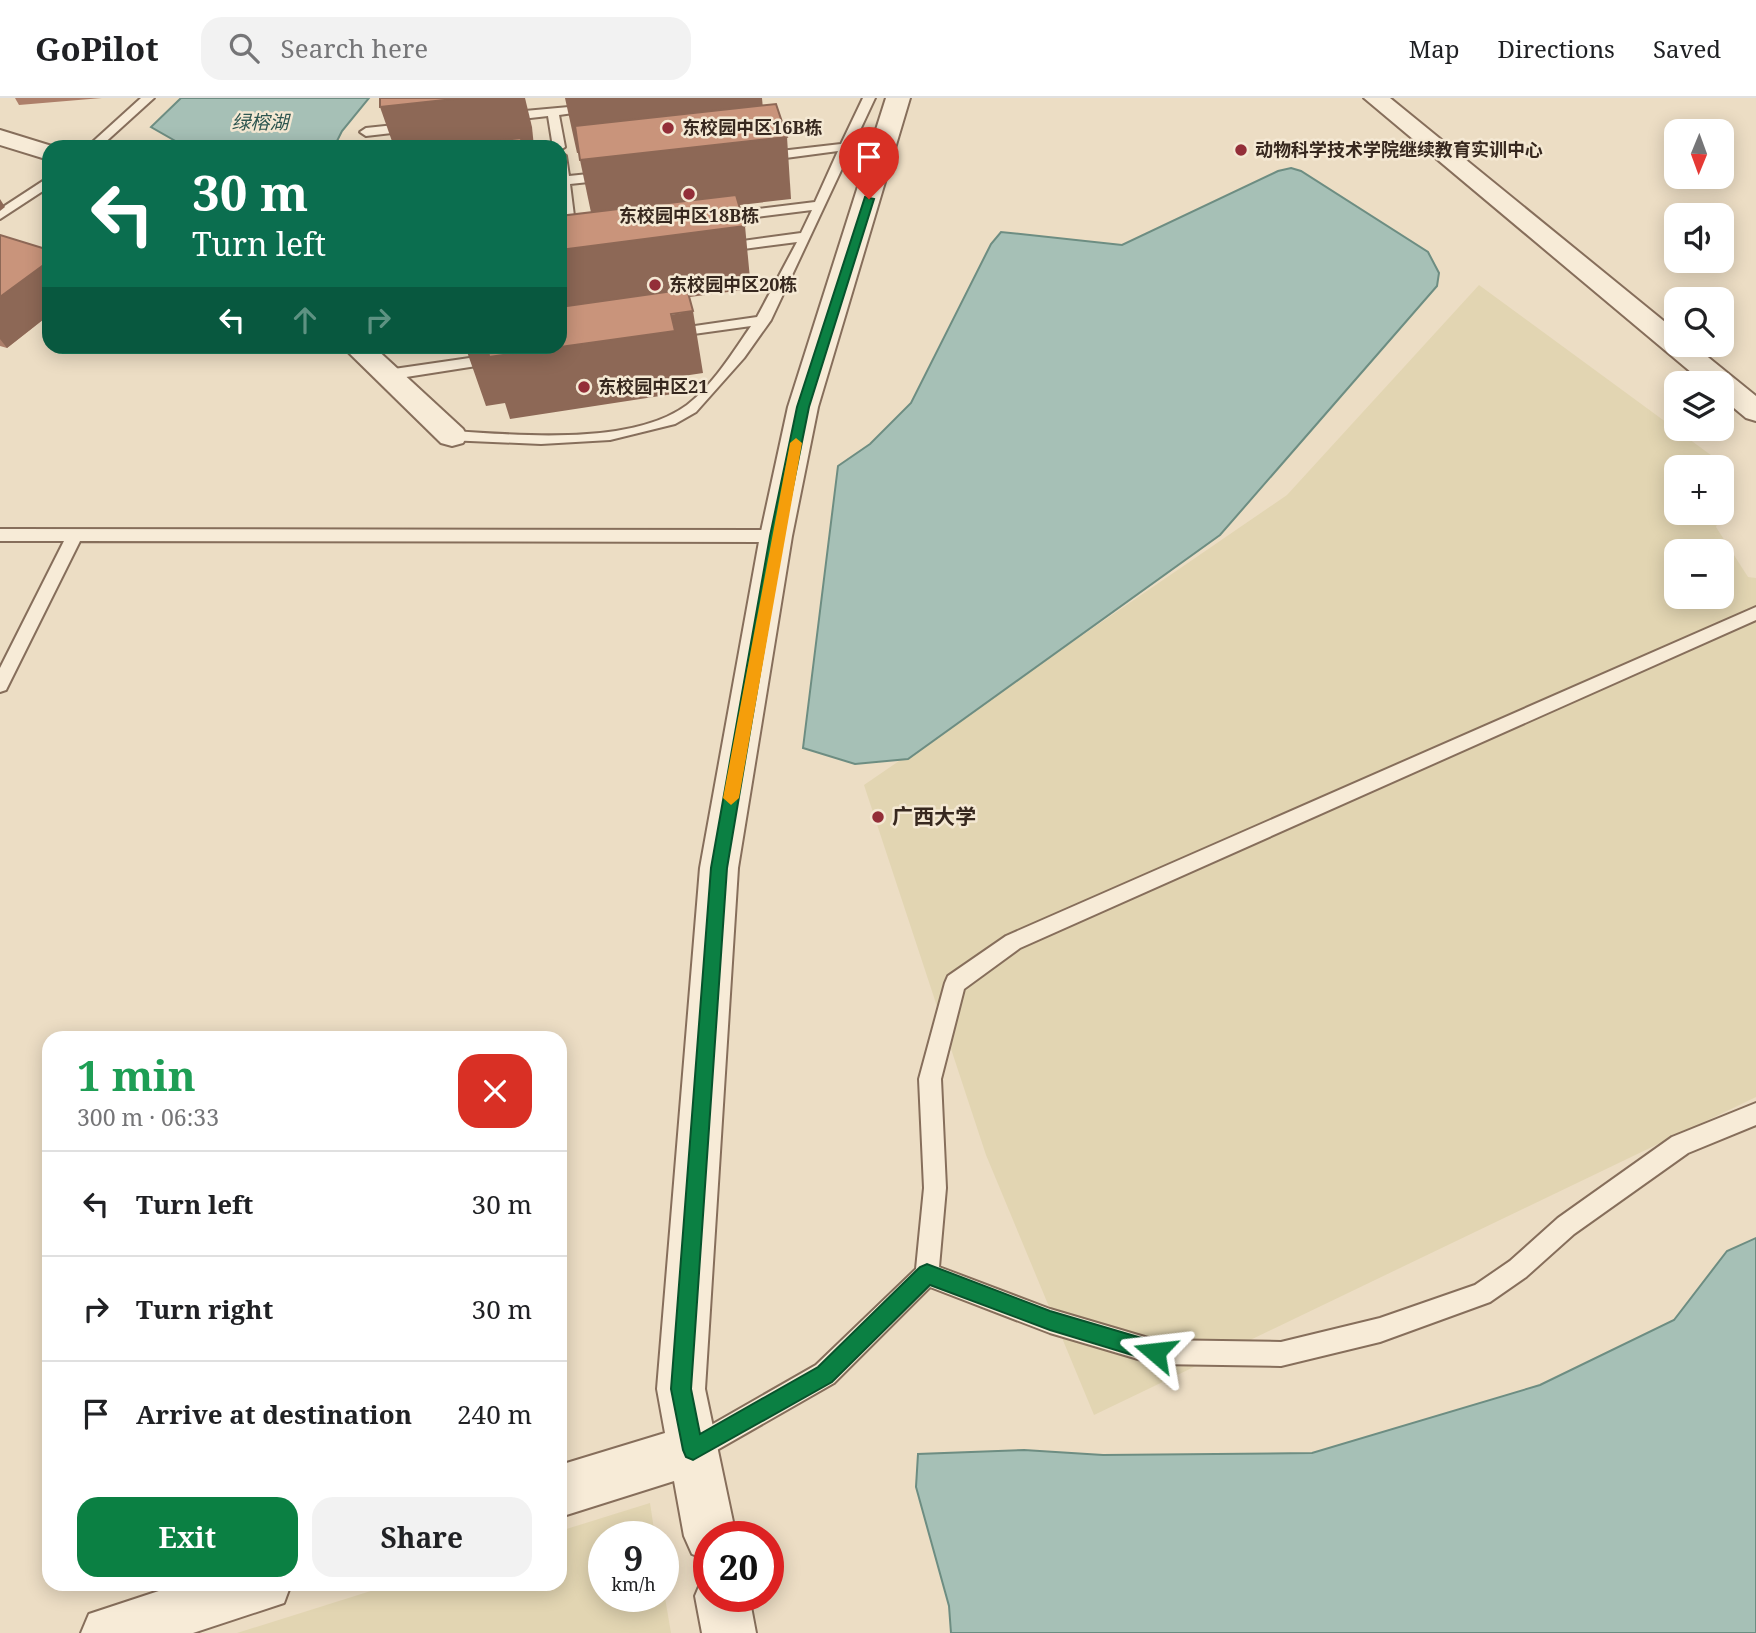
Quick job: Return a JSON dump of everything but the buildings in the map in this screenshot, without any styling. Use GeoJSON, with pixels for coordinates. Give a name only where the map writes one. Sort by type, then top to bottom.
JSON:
{"type":"FeatureCollection","features":[{"type":"Feature","properties":{"kind":"street"},"geometry":{"type":"LineString","coordinates":[[707,1521],[681,1389],[719,868],[776,536],[803,407],[898,98]]}},
{"type":"Feature","properties":{"kind":"street"},"geometry":{"type":"LineString","coordinates":[[1376,98],[1756,411]]}},
{"type":"Feature","properties":{"kind":"street"},"geometry":{"type":"LineString","coordinates":[[0,137],[42,151]]}},
{"type":"Feature","properties":{"kind":"street"},"geometry":{"type":"LineString","coordinates":[[365,354],[452,436]]}},
{"type":"Feature","properties":{"kind":"street"},"geometry":{"type":"LineString","coordinates":[[567,1490],[693,1450]]}},
{"type":"Feature","properties":{"kind":"street"},"geometry":{"type":"LineString","coordinates":[[108,1633],[243,1591]]}},
{"type":"Feature","properties":{"kind":"street"},"geometry":{"type":"LineString","coordinates":[[725,1612],[729,1633]]}},
{"type":"Feature","properties":{"kind":"lane"},"geometry":{"type":"LineString","coordinates":[[101,140],[148,98]]}},
{"type":"Feature","properties":{"kind":"lane"},"geometry":{"type":"LineString","coordinates":[[452,436],[511,440],[650,428],[690,410],[728,370],[764,320],[869,98]]}},
{"type":"Feature","properties":{"kind":"lane"},"geometry":{"type":"LineString","coordinates":[[486,119],[607,106]]}},
{"type":"Feature","properties":{"kind":"lane"},"geometry":{"type":"LineString","coordinates":[[553,112],[558,140]]}},
{"type":"Feature","properties":{"kind":"lane"},"geometry":{"type":"LineString","coordinates":[[364,140],[366,132],[388,115]]}},
{"type":"Feature","properties":{"kind":"lane"},"geometry":{"type":"LineString","coordinates":[[366,132],[433,125]]}},
{"type":"Feature","properties":{"kind":"lane"},"geometry":{"type":"LineString","coordinates":[[751,159],[844,148]]}},
{"type":"Feature","properties":{"kind":"lane"},"geometry":{"type":"LineString","coordinates":[[567,180],[617,174]]}},
{"type":"Feature","properties":{"kind":"lane"},"geometry":{"type":"LineString","coordinates":[[0,215],[42,186]]}},
{"type":"Feature","properties":{"kind":"lane"},"geometry":{"type":"LineString","coordinates":[[567,199],[577,235],[571,258]]}},
{"type":"Feature","properties":{"kind":"lane"},"geometry":{"type":"LineString","coordinates":[[708,219],[818,205]]}},
{"type":"Feature","properties":{"kind":"lane"},"geometry":{"type":"LineString","coordinates":[[707,250],[803,237]]}},
{"type":"Feature","properties":{"kind":"lane"},"geometry":{"type":"LineString","coordinates":[[657,335],[764,320]]}},
{"type":"Feature","properties":{"kind":"lane"},"geometry":{"type":"LineString","coordinates":[[387,375],[508,357]]}},
{"type":"Feature","properties":{"kind":"lane"},"geometry":{"type":"LineString","coordinates":[[0,535],[776,536]]}},
{"type":"Feature","properties":{"kind":"lane"},"geometry":{"type":"LineString","coordinates":[[0,685],[8,655],[75,535]]}},
{"type":"Feature","properties":{"kind":"lane"},"geometry":{"type":"LineString","coordinates":[[693,1450],[825,1374],[927,1274],[935,1188],[930,1079],[955,983],[1013,942],[1756,614]]}},
{"type":"Feature","properties":{"kind":"lane"},"geometry":{"type":"LineString","coordinates":[[927,1274],[1050,1321],[1155,1352],[1281,1354],[1380,1330],[1482,1294],[1518,1269],[1566,1226],[1680,1145],[1756,1114]]}},
{"type":"Feature","properties":{"kind":"shaded area"},"geometry":{"type":"Polygon","coordinates":[[[1479,285],[1664,421],[1664,441],[1692,441],[1711,455],[1664,455],[1664,525],[1717,525],[1724,539],[1664,539],[1664,609],[1734,609],[1734,555],[1748,577],[1756,578],[1756,1097],[1094,1415],[986,1155],[864,785],[1287,495],[1479,285]]]}},
{"type":"Feature","properties":{"kind":"shaded area"},"geometry":{"type":"Polygon","coordinates":[[[650,1503],[653,1521],[592,1521],[650,1503]]]}},
{"type":"Feature","properties":{"kind":"shaded area"},"geometry":{"type":"Polygon","coordinates":[[[588,1522],[588,1612],[667,1612],[671,1633],[237,1633],[371,1591],[567,1591],[567,1529],[588,1522]]]}},
{"type":"Feature","properties":{"kind":"water","name":"绿榕湖"},"geometry":{"type":"Polygon","coordinates":[[[181,98],[369,98],[338,140],[174,140],[151,127],[181,98]]]}},
{"type":"Feature","properties":{"kind":"water"},"geometry":{"type":"Polygon","coordinates":[[[1291,168],[1301,171],[1428,252],[1439,273],[1437,286],[1220,535],[908,759],[855,764],[803,748],[838,466],[870,444],[911,403],[991,244],[1001,232],[1122,245],[1278,171],[1291,168]]]}},
{"type":"Feature","properties":{"kind":"water"},"geometry":{"type":"Polygon","coordinates":[[[1756,1238],[1756,1633],[951,1633],[949,1606],[916,1487],[918,1454],[1024,1450],[1103,1455],[1312,1453],[1540,1385],[1674,1320],[1727,1251],[1756,1238]]]}},
{"type":"Feature","properties":{"kind":"slow traffic"},"geometry":{"type":"LineString","coordinates":[[731,798],[776,536],[796,443]]}},
{"type":"Feature","properties":{"kind":"place","name":"东校园中区16B栋"},"geometry":{"type":"Point","coordinates":[668,128]}},
{"type":"Feature","properties":{"kind":"place","name":"动物科学技术学院继续教育实训中心"},"geometry":{"type":"Point","coordinates":[1241,150]}},
{"type":"Feature","properties":{"kind":"place","name":"东校园中区18B栋"},"geometry":{"type":"Point","coordinates":[689,194]}},
{"type":"Feature","properties":{"kind":"place","name":"东校园中区20栋"},"geometry":{"type":"Point","coordinates":[655,285]}},
{"type":"Feature","properties":{"kind":"place","name":"东校园中区21"},"geometry":{"type":"Point","coordinates":[584,387]}},
{"type":"Feature","properties":{"kind":"place","name":"广西大学"},"geometry":{"type":"Point","coordinates":[878,817]}},
{"type":"Feature","properties":{"kind":"route"},"geometry":{"type":"LineString","coordinates":[[869,199],[803,407],[776,536],[719,868],[681,1389],[693,1450],[825,1374],[927,1274],[1050,1321],[1155,1352]]}}]}
